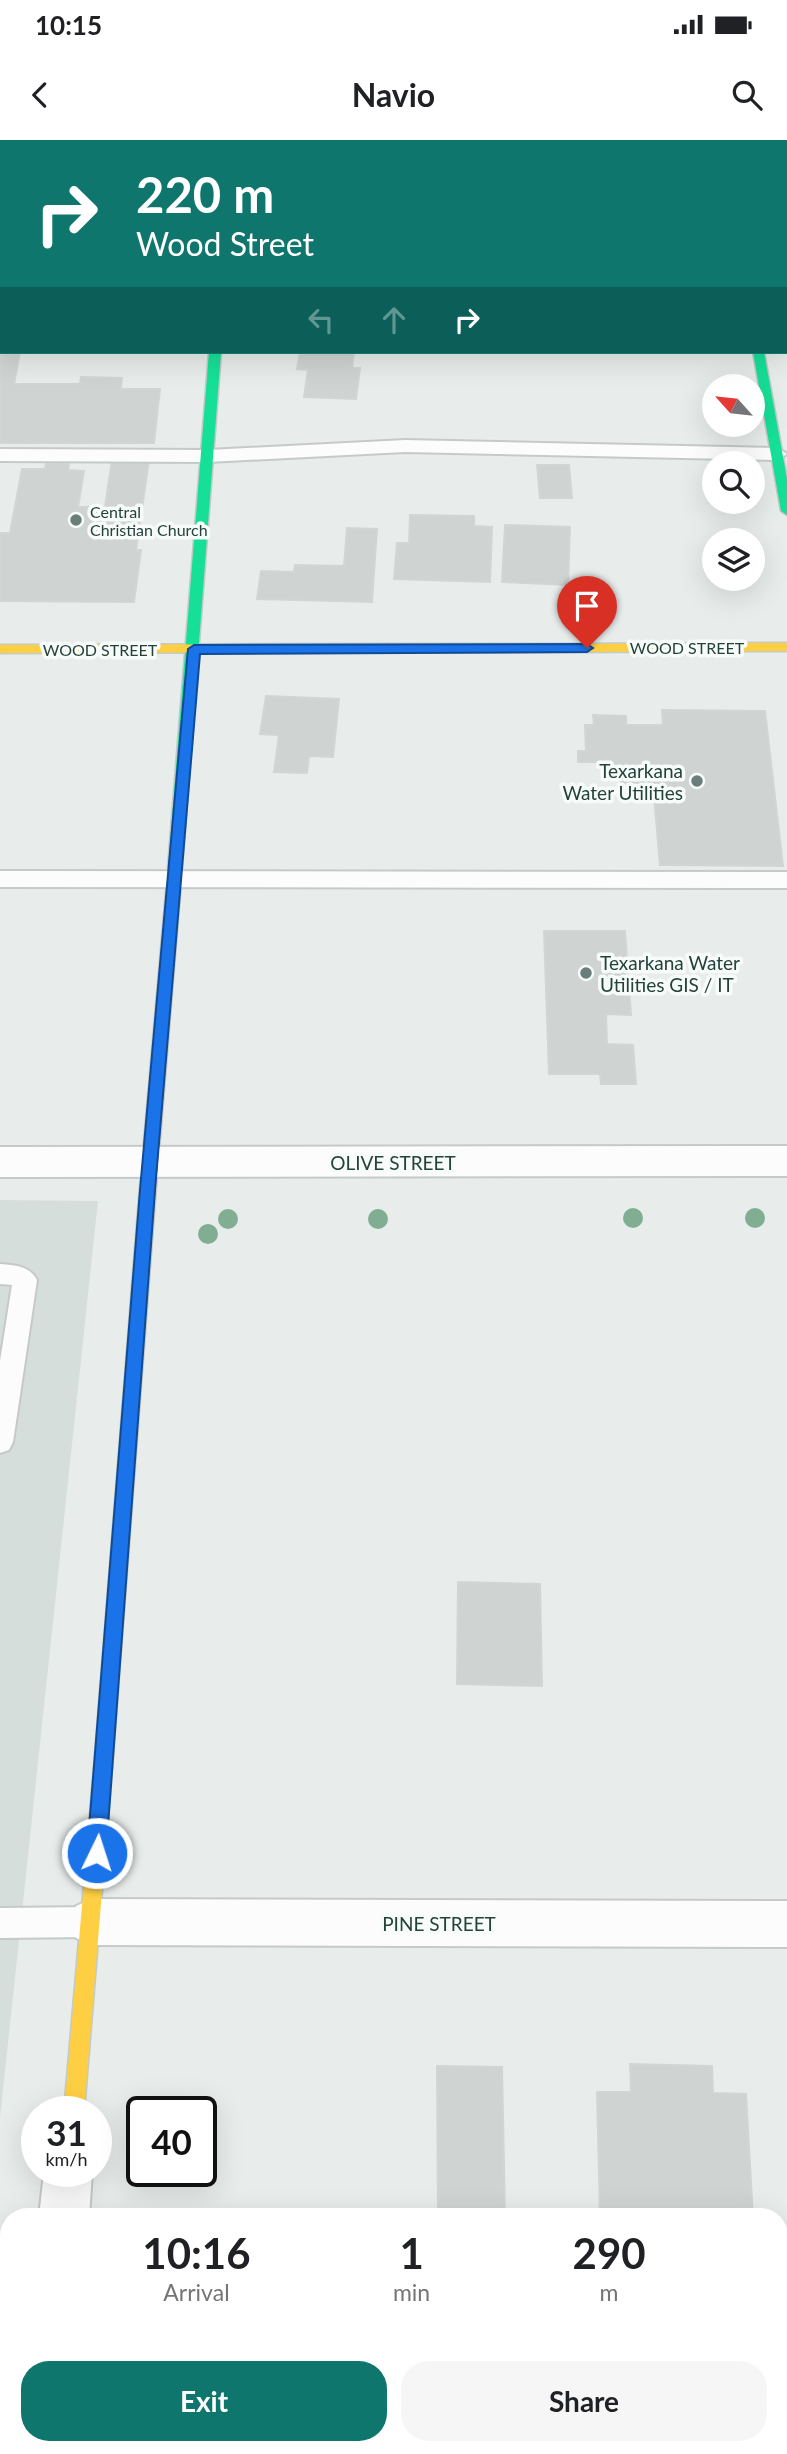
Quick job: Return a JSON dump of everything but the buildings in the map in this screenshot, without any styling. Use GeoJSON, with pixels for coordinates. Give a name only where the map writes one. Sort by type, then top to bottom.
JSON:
{"type":"FeatureCollection","features":[{"type":"Feature","properties":{"kind":"street"},"geometry":{"type":"LineString","coordinates":[[76,2096],[92,1922],[150,1163],[194,649],[215,354]]}},
{"type":"Feature","properties":{"kind":"street"},"geometry":{"type":"LineString","coordinates":[[758,354],[787,511]]}},
{"type":"Feature","properties":{"kind":"street","name":"WOOD STREET"},"geometry":{"type":"LineString","coordinates":[[0,649],[787,647]]}},
{"type":"Feature","properties":{"kind":"street","name":"OLIVE STREET"},"geometry":{"type":"LineString","coordinates":[[0,1162],[787,1161]]}},
{"type":"Feature","properties":{"kind":"street","name":"PINE STREET"},"geometry":{"type":"LineString","coordinates":[[92,1922],[787,1924]]}},
{"type":"Feature","properties":{"kind":"street"},"geometry":{"type":"LineString","coordinates":[[65,2208],[67,2187]]}},
{"type":"Feature","properties":{"kind":"lane"},"geometry":{"type":"LineString","coordinates":[[0,456],[208,456],[405,446],[778,454]]}},
{"type":"Feature","properties":{"kind":"lane"},"geometry":{"type":"LineString","coordinates":[[0,879],[787,880]]}},
{"type":"Feature","properties":{"kind":"lane"},"geometry":{"type":"LineString","coordinates":[[0,1274],[15,1275],[25,1280],[1,1432]]}},
{"type":"Feature","properties":{"kind":"lane"},"geometry":{"type":"LineString","coordinates":[[0,1923],[92,1922]]}},
{"type":"Feature","properties":{"kind":"shaded area"},"geometry":{"type":"Polygon","coordinates":[[[0,1200],[98,1201],[0,2118],[0,1200]]]}},
{"type":"Feature","properties":{"kind":"traffic: fast"},"geometry":{"type":"LineString","coordinates":[[173,893],[215,354]]}},
{"type":"Feature","properties":{"kind":"traffic: fast"},"geometry":{"type":"LineString","coordinates":[[758,354],[787,511]]}},
{"type":"Feature","properties":{"kind":"traffic: fast"},"geometry":{"type":"LineString","coordinates":[[103,1768],[147,1199]]}},
{"type":"Feature","properties":{"kind":"traffic: slow"},"geometry":{"type":"LineString","coordinates":[[573,648],[787,647]]}},
{"type":"Feature","properties":{"kind":"traffic: slow"},"geometry":{"type":"LineString","coordinates":[[0,649],[388,648]]}},
{"type":"Feature","properties":{"kind":"traffic: slow"},"geometry":{"type":"LineString","coordinates":[[75,2096],[103,1768]]}},
{"type":"Feature","properties":{"kind":"traffic: jam"},"geometry":{"type":"LineString","coordinates":[[388,648],[573,648]]}},
{"type":"Feature","properties":{"kind":"traffic: jam"},"geometry":{"type":"LineString","coordinates":[[147,1199],[173,893]]}},
{"type":"Feature","properties":{"kind":"place","name":"Central Christian Church"},"geometry":{"type":"Point","coordinates":[76,520]}},
{"type":"Feature","properties":{"kind":"place","name":"Texarkana Water Utilities"},"geometry":{"type":"Point","coordinates":[697,781]}},
{"type":"Feature","properties":{"kind":"place","name":"Texarkana Water Utilities GIS / IT"},"geometry":{"type":"Point","coordinates":[586,973]}},
{"type":"Feature","properties":{"kind":"route"},"geometry":{"type":"LineString","coordinates":[[97,1853],[148,1190],[194,649],[587,648]]}}]}
